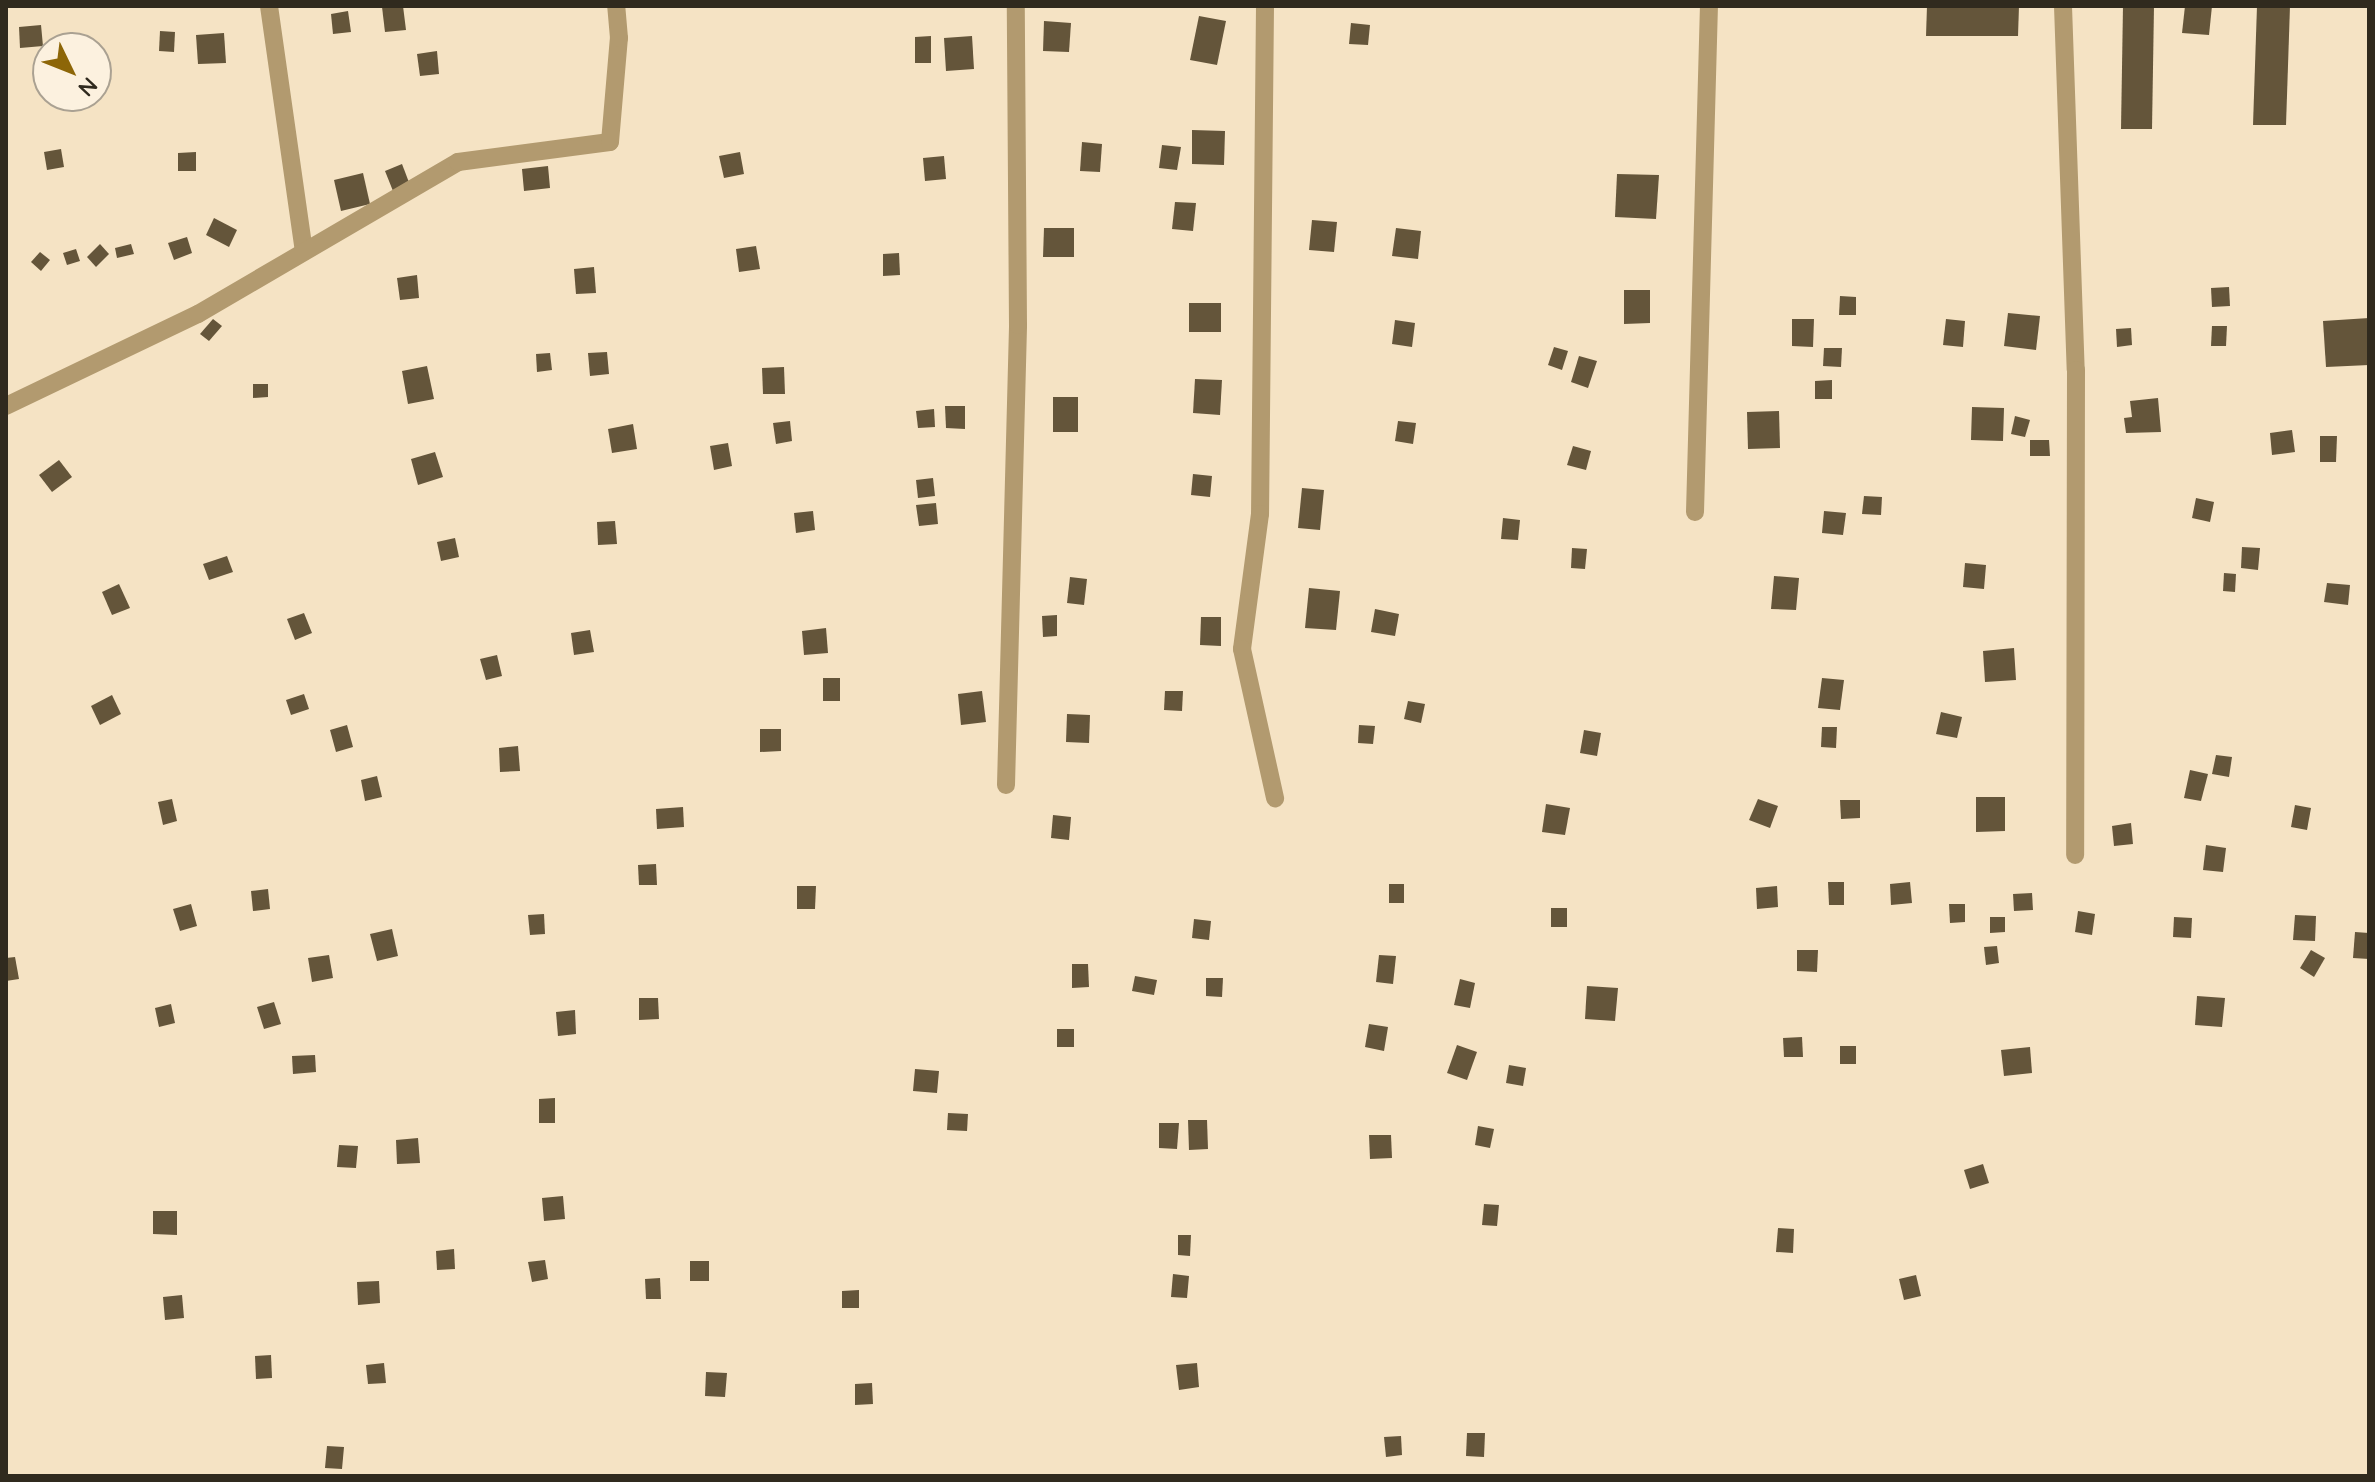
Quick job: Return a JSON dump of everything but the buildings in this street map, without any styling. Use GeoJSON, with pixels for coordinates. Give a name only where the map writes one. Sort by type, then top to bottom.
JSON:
{"type":"FeatureCollection","features":[{"type":"Feature","properties":{"kind":"street"},"geometry":{"type":"LineString","coordinates":[[269,6],[304,252]]}},
{"type":"Feature","properties":{"kind":"street"},"geometry":{"type":"LineString","coordinates":[[6,406],[198,314],[458,162],[610,142],[619,38],[616,6]]}},
{"type":"Feature","properties":{"kind":"street"},"geometry":{"type":"LineString","coordinates":[[1006,785],[1018,325],[1016,6]]}},
{"type":"Feature","properties":{"kind":"street"},"geometry":{"type":"LineString","coordinates":[[1265,6],[1260,514],[1242,649],[1275,798]]}},
{"type":"Feature","properties":{"kind":"street"},"geometry":{"type":"LineString","coordinates":[[1695,512],[1709,6]]}},
{"type":"Feature","properties":{"kind":"street"},"geometry":{"type":"LineString","coordinates":[[2063,6],[2076,370],[2075,855]]}}]}
